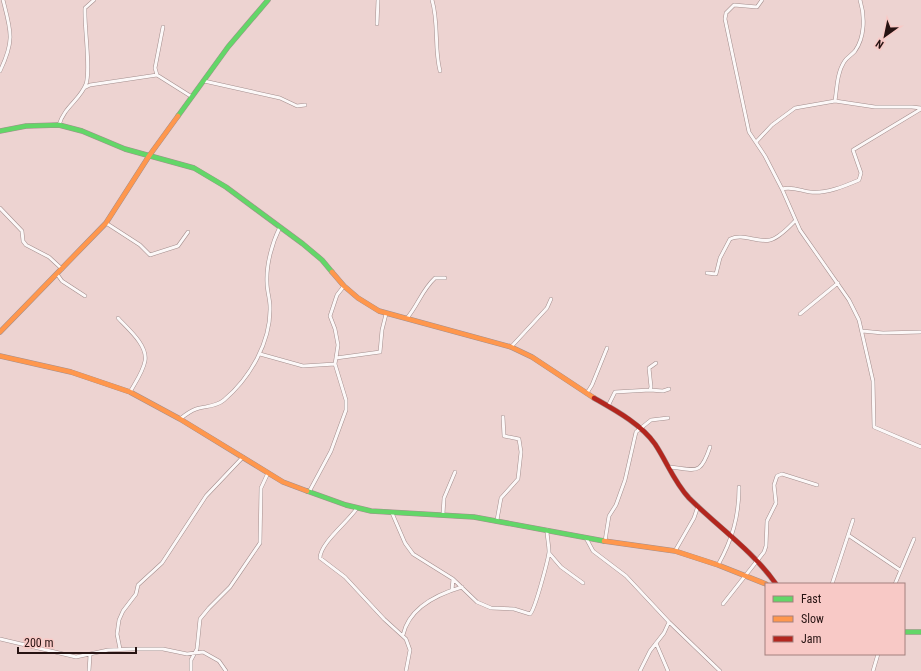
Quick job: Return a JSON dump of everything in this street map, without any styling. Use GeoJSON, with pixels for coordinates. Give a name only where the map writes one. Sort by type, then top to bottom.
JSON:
{"type":"FeatureCollection","features":[{"type":"Feature","properties":{"kind":"street"},"geometry":{"type":"LineString","coordinates":[[0,71],[11,40],[3,0]]}},
{"type":"Feature","properties":{"kind":"street"},"geometry":{"type":"LineString","coordinates":[[83,90],[87,80],[85,8],[94,0]]}},
{"type":"Feature","properties":{"kind":"street"},"geometry":{"type":"LineString","coordinates":[[0,332],[106,223],[149,156],[228,47],[268,0]]}},
{"type":"Feature","properties":{"kind":"street"},"geometry":{"type":"LineString","coordinates":[[377,24],[378,0]]}},
{"type":"Feature","properties":{"kind":"street"},"geometry":{"type":"LineString","coordinates":[[432,0],[436,23],[436,57],[440,71]]}},
{"type":"Feature","properties":{"kind":"street"},"geometry":{"type":"LineString","coordinates":[[762,0],[757,6],[734,5],[726,13],[725,19],[730,35],[745,120],[749,132],[782,189],[795,221],[838,283],[855,313],[862,331],[873,382],[874,427],[921,447]]}},
{"type":"Feature","properties":{"kind":"street"},"geometry":{"type":"LineString","coordinates":[[836,101],[840,70],[848,56],[854,52],[862,34],[863,16],[860,0]]}},
{"type":"Feature","properties":{"kind":"street"},"geometry":{"type":"LineString","coordinates":[[157,75],[155,68],[163,27]]}},
{"type":"Feature","properties":{"kind":"street"},"geometry":{"type":"LineString","coordinates":[[58,125],[64,111],[83,90],[90,85],[157,75],[192,97]]}},
{"type":"Feature","properties":{"kind":"street"},"geometry":{"type":"LineString","coordinates":[[204,81],[280,98],[297,106],[305,105]]}},
{"type":"Feature","properties":{"kind":"street"},"geometry":{"type":"LineString","coordinates":[[756,142],[772,125],[796,108],[836,101],[875,107],[912,107],[921,109]]}},
{"type":"Feature","properties":{"kind":"street"},"geometry":{"type":"LineString","coordinates":[[782,189],[788,188],[811,192],[821,192],[859,180],[861,173],[853,150],[921,109]]}},
{"type":"Feature","properties":{"kind":"street"},"geometry":{"type":"LineString","coordinates":[[0,131],[26,126],[58,125],[82,131],[125,149],[194,168],[207,174],[280,227],[313,253],[344,286],[358,298],[386,314],[511,347],[532,357],[608,406],[640,429],[654,443],[680,487],[698,506],[731,535],[756,560],[775,583]]}},
{"type":"Feature","properties":{"kind":"street"},"geometry":{"type":"LineString","coordinates":[[0,208],[22,230],[22,241],[26,245],[48,257],[62,269]]}},
{"type":"Feature","properties":{"kind":"street"},"geometry":{"type":"LineString","coordinates":[[706,273],[716,274],[720,258],[730,239],[741,237],[770,240],[795,221]]}},
{"type":"Feature","properties":{"kind":"street"},"geometry":{"type":"LineString","coordinates":[[106,223],[140,246],[150,255],[178,246],[188,232]]}},
{"type":"Feature","properties":{"kind":"street"},"geometry":{"type":"LineString","coordinates":[[180,419],[196,409],[214,406],[224,401],[241,383],[260,354],[266,334],[270,308],[267,284],[268,270],[273,242],[280,227]]}},
{"type":"Feature","properties":{"kind":"street"},"geometry":{"type":"LineString","coordinates":[[57,274],[62,281],[85,296]]}},
{"type":"Feature","properties":{"kind":"street"},"geometry":{"type":"LineString","coordinates":[[406,319],[416,308],[425,287],[434,278],[445,278]]}},
{"type":"Feature","properties":{"kind":"street"},"geometry":{"type":"LineString","coordinates":[[800,314],[838,283]]}},
{"type":"Feature","properties":{"kind":"street"},"geometry":{"type":"LineString","coordinates":[[309,492],[331,451],[346,410],[346,400],[335,364],[338,345],[335,329],[330,316],[337,295],[344,286]]}},
{"type":"Feature","properties":{"kind":"street"},"geometry":{"type":"LineString","coordinates":[[511,347],[547,308],[551,299]]}},
{"type":"Feature","properties":{"kind":"street"},"geometry":{"type":"LineString","coordinates":[[336,358],[380,352],[382,330],[386,314]]}},
{"type":"Feature","properties":{"kind":"street"},"geometry":{"type":"LineString","coordinates":[[118,318],[138,341],[143,350],[145,360],[130,392]]}},
{"type":"Feature","properties":{"kind":"street"},"geometry":{"type":"LineString","coordinates":[[862,331],[882,333],[921,332]]}},
{"type":"Feature","properties":{"kind":"street"},"geometry":{"type":"LineString","coordinates":[[587,393],[592,385],[607,348]]}},
{"type":"Feature","properties":{"kind":"street"},"geometry":{"type":"LineString","coordinates":[[260,354],[303,366],[335,364]]}},
{"type":"Feature","properties":{"kind":"street"},"geometry":{"type":"LineString","coordinates":[[0,356],[71,372],[130,392],[180,419],[283,482],[358,508],[392,513],[443,514],[497,520],[586,538],[675,551],[718,565],[765,584]]}},
{"type":"Feature","properties":{"kind":"street"},"geometry":{"type":"LineString","coordinates":[[650,390],[650,368],[656,363]]}},
{"type":"Feature","properties":{"kind":"street"},"geometry":{"type":"LineString","coordinates":[[608,406],[615,392],[650,390],[663,391],[670,389]]}},
{"type":"Feature","properties":{"kind":"street"},"geometry":{"type":"LineString","coordinates":[[497,520],[502,498],[518,479],[521,452],[519,439],[504,436],[503,417]]}},
{"type":"Feature","properties":{"kind":"street"},"geometry":{"type":"LineString","coordinates":[[605,541],[609,516],[616,505],[625,480],[635,435],[651,420],[668,418]]}},
{"type":"Feature","properties":{"kind":"street"},"geometry":{"type":"LineString","coordinates":[[668,467],[695,470],[704,464],[710,447]]}},
{"type":"Feature","properties":{"kind":"street"},"geometry":{"type":"LineString","coordinates":[[120,650],[117,634],[119,620],[123,611],[136,594],[138,585],[162,563],[206,496],[243,457]]}},
{"type":"Feature","properties":{"kind":"street"},"geometry":{"type":"LineString","coordinates":[[443,514],[444,498],[455,472]]}},
{"type":"Feature","properties":{"kind":"street"},"geometry":{"type":"LineString","coordinates":[[191,671],[191,660],[198,644],[199,624],[203,614],[230,587],[260,543],[261,488],[268,473]]}},
{"type":"Feature","properties":{"kind":"street"},"geometry":{"type":"LineString","coordinates":[[723,604],[766,546],[767,521],[776,503],[774,484],[776,476],[782,474],[817,485]]}},
{"type":"Feature","properties":{"kind":"street"},"geometry":{"type":"LineString","coordinates":[[718,565],[730,543],[731,535],[737,520],[739,487]]}},
{"type":"Feature","properties":{"kind":"street"},"geometry":{"type":"LineString","coordinates":[[675,551],[694,518],[698,506]]}},
{"type":"Feature","properties":{"kind":"street"},"geometry":{"type":"LineString","coordinates":[[358,508],[349,520],[337,529],[320,553],[320,558],[345,577],[403,635],[409,644],[410,650],[406,671]]}},
{"type":"Feature","properties":{"kind":"street"},"geometry":{"type":"LineString","coordinates":[[392,513],[405,543],[413,554],[453,579],[477,602],[497,609],[514,609],[530,614],[538,600],[549,552],[546,530]]}},
{"type":"Feature","properties":{"kind":"street"},"geometry":{"type":"LineString","coordinates":[[832,583],[853,520]]}},
{"type":"Feature","properties":{"kind":"street"},"geometry":{"type":"LineString","coordinates":[[848,535],[900,570]]}},
{"type":"Feature","properties":{"kind":"street"},"geometry":{"type":"LineString","coordinates":[[586,538],[593,551],[626,576],[669,622],[720,671]]}},
{"type":"Feature","properties":{"kind":"street"},"geometry":{"type":"LineString","coordinates":[[895,583],[914,539]]}},
{"type":"Feature","properties":{"kind":"street"},"geometry":{"type":"LineString","coordinates":[[549,552],[561,567],[583,583]]}},
{"type":"Feature","properties":{"kind":"street"},"geometry":{"type":"LineString","coordinates":[[452,590],[453,579]]}},
{"type":"Feature","properties":{"kind":"street"},"geometry":{"type":"LineString","coordinates":[[403,635],[404,628],[409,621],[430,600],[462,587]]}},
{"type":"Feature","properties":{"kind":"street"},"geometry":{"type":"LineString","coordinates":[[640,671],[650,650],[664,633],[669,622]]}},
{"type":"Feature","properties":{"kind":"street"},"geometry":{"type":"LineString","coordinates":[[397,630],[404,628]]}},
{"type":"Feature","properties":{"kind":"street"},"geometry":{"type":"LineString","coordinates":[[905,632],[921,632]]}},
{"type":"Feature","properties":{"kind":"street"},"geometry":{"type":"LineString","coordinates":[[0,639],[76,657],[120,650],[163,649],[187,654],[203,652],[214,657],[226,671]]}},
{"type":"Feature","properties":{"kind":"street"},"geometry":{"type":"LineString","coordinates":[[656,643],[668,671]]}},
{"type":"Feature","properties":{"kind":"street"},"geometry":{"type":"LineString","coordinates":[[89,671],[90,655]]}},
{"type":"Feature","properties":{"kind":"street"},"geometry":{"type":"LineString","coordinates":[[873,671],[878,655]]}},
{"type":"Feature","properties":{"kind":"traffic: fast"},"geometry":{"type":"LineString","coordinates":[[178,116],[228,47],[268,0]]}},
{"type":"Feature","properties":{"kind":"traffic: fast"},"geometry":{"type":"LineString","coordinates":[[0,131],[26,126],[59,125],[82,131],[125,149],[194,168],[226,187],[303,244],[322,260],[332,272]]}},
{"type":"Feature","properties":{"kind":"traffic: fast"},"geometry":{"type":"LineString","coordinates":[[307,491],[346,505],[371,511],[474,517],[604,541]]}},
{"type":"Feature","properties":{"kind":"traffic: fast"},"geometry":{"type":"LineString","coordinates":[[905,632],[921,632]]}},
{"type":"Feature","properties":{"kind":"traffic: slow"},"geometry":{"type":"LineString","coordinates":[[0,332],[106,223],[149,156],[178,116]]}},
{"type":"Feature","properties":{"kind":"traffic: slow"},"geometry":{"type":"LineString","coordinates":[[332,272],[344,286],[358,298],[379,311],[511,347],[532,357],[594,398]]}},
{"type":"Feature","properties":{"kind":"traffic: slow"},"geometry":{"type":"LineString","coordinates":[[0,356],[71,372],[130,392],[180,419],[283,482],[307,491]]}},
{"type":"Feature","properties":{"kind":"traffic: slow"},"geometry":{"type":"LineString","coordinates":[[604,541],[675,551],[718,565],[765,584]]}},
{"type":"Feature","properties":{"kind":"traffic: jam"},"geometry":{"type":"LineString","coordinates":[[594,398],[627,418],[643,430],[655,444],[679,485],[689,498],[746,549],[775,583]]}}]}
